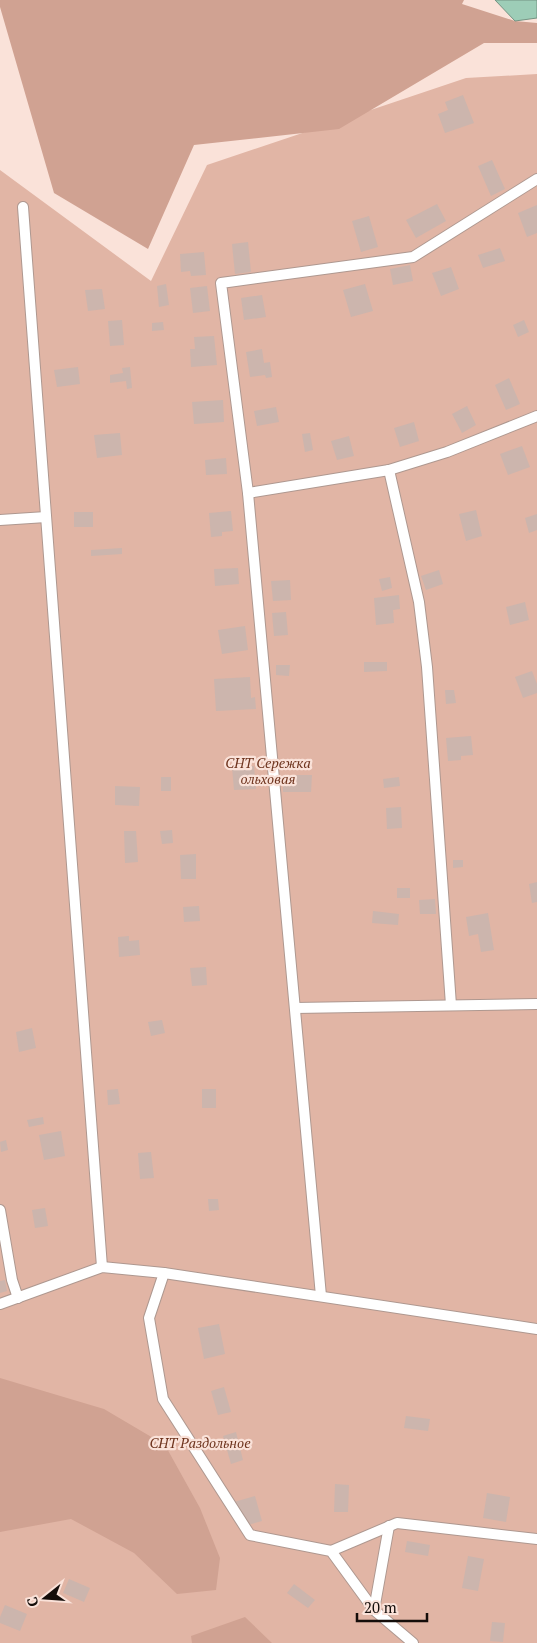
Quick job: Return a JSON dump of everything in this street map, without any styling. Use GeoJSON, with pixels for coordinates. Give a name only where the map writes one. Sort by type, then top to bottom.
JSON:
{"type":"FeatureCollection","features":[{"type":"Feature","properties":{"kind":"lane"},"geometry":{"type":"LineString","coordinates":[[321,1296],[248,494],[221,283],[413,257],[537,179]]}},
{"type":"Feature","properties":{"kind":"lane"},"geometry":{"type":"LineString","coordinates":[[23,207],[102,1267]]}},
{"type":"Feature","properties":{"kind":"lane"},"geometry":{"type":"LineString","coordinates":[[248,494],[389,470],[447,452],[537,416]]}},
{"type":"Feature","properties":{"kind":"lane"},"geometry":{"type":"LineString","coordinates":[[389,470],[418,602],[427,667],[451,1005]]}},
{"type":"Feature","properties":{"kind":"lane"},"geometry":{"type":"LineString","coordinates":[[0,520],[46,517]]}},
{"type":"Feature","properties":{"kind":"lane"},"geometry":{"type":"LineString","coordinates":[[295,1008],[537,1004]]}},
{"type":"Feature","properties":{"kind":"lane"},"geometry":{"type":"LineString","coordinates":[[0,1210],[12,1280],[18,1298]]}},
{"type":"Feature","properties":{"kind":"lane"},"geometry":{"type":"LineString","coordinates":[[0,1304],[102,1267],[164,1273],[537,1329]]}},
{"type":"Feature","properties":{"kind":"lane"},"geometry":{"type":"LineString","coordinates":[[164,1273],[149,1318],[163,1399],[250,1535],[331,1551],[397,1523],[537,1539]]}},
{"type":"Feature","properties":{"kind":"lane"},"geometry":{"type":"LineString","coordinates":[[374,1610],[389,1526]]}},
{"type":"Feature","properties":{"kind":"lane"},"geometry":{"type":"LineString","coordinates":[[331,1551],[374,1610],[413,1643]]}},
{"type":"Feature","properties":{"kind":"green space","name":"СНТ Сережка ольховая"},"geometry":{"type":"Polygon","coordinates":[[[537,74],[537,1643],[0,1643],[0,170],[151,281],[207,165],[466,78],[537,74]]]}},
{"type":"Feature","properties":{"kind":"shaded area"},"geometry":{"type":"Polygon","coordinates":[[[0,0],[464,0],[462,4],[515,21],[537,23],[537,43],[484,43],[339,129],[194,145],[148,249],[54,193],[0,7],[0,0]]]}},
{"type":"Feature","properties":{"kind":"shaded area"},"geometry":{"type":"Polygon","coordinates":[[[495,0],[537,0],[537,18],[515,21],[495,0]]]}},
{"type":"Feature","properties":{"kind":"shaded area"},"geometry":{"type":"Polygon","coordinates":[[[0,1378],[104,1409],[165,1445],[200,1508],[220,1558],[216,1590],[177,1594],[134,1553],[71,1519],[0,1532],[0,1378]]]}},
{"type":"Feature","properties":{"kind":"shaded area"},"geometry":{"type":"Polygon","coordinates":[[[245,1617],[272,1643],[192,1643],[191,1636],[245,1617]]]}},
{"type":"Feature","properties":{"kind":"building"},"geometry":{"type":"Polygon","coordinates":[[[463,95],[474,123],[445,133],[438,114],[448,110],[445,102],[463,95]]]}},
{"type":"Feature","properties":{"kind":"building"},"geometry":{"type":"Polygon","coordinates":[[[492,160],[505,189],[491,196],[478,166],[492,160]]]}},
{"type":"Feature","properties":{"kind":"building"},"geometry":{"type":"Polygon","coordinates":[[[437,204],[446,221],[416,238],[406,220],[437,204]]]}},
{"type":"Feature","properties":{"kind":"building"},"geometry":{"type":"Polygon","coordinates":[[[537,205],[537,233],[527,237],[518,213],[537,205]]]}},
{"type":"Feature","properties":{"kind":"building"},"geometry":{"type":"Polygon","coordinates":[[[369,216],[378,247],[361,252],[352,221],[369,216]]]}},
{"type":"Feature","properties":{"kind":"building"},"geometry":{"type":"Polygon","coordinates":[[[248,242],[251,272],[235,274],[232,244],[248,242]]]}},
{"type":"Feature","properties":{"kind":"building"},"geometry":{"type":"Polygon","coordinates":[[[500,248],[505,261],[483,268],[478,255],[500,248]]]}},
{"type":"Feature","properties":{"kind":"building"},"geometry":{"type":"Polygon","coordinates":[[[204,252],[206,275],[191,276],[190,271],[181,272],[180,254],[204,252]]]}},
{"type":"Feature","properties":{"kind":"building"},"geometry":{"type":"Polygon","coordinates":[[[410,265],[413,281],[393,285],[390,269],[410,265]]]}},
{"type":"Feature","properties":{"kind":"building"},"geometry":{"type":"Polygon","coordinates":[[[451,267],[459,289],[441,296],[432,273],[451,267]]]}},
{"type":"Feature","properties":{"kind":"building"},"geometry":{"type":"Polygon","coordinates":[[[166,284],[169,305],[159,307],[157,286],[166,284]]]}},
{"type":"Feature","properties":{"kind":"building"},"geometry":{"type":"Polygon","coordinates":[[[365,284],[373,311],[351,317],[343,290],[365,284]]]}},
{"type":"Feature","properties":{"kind":"building"},"geometry":{"type":"Polygon","coordinates":[[[207,286],[210,311],[193,313],[190,288],[207,286]]]}},
{"type":"Feature","properties":{"kind":"building"},"geometry":{"type":"Polygon","coordinates":[[[102,289],[105,309],[88,311],[85,290],[102,289]]]}},
{"type":"Feature","properties":{"kind":"building"},"geometry":{"type":"Polygon","coordinates":[[[262,295],[266,317],[244,320],[241,298],[262,295]]]}},
{"type":"Feature","properties":{"kind":"building"},"geometry":{"type":"Polygon","coordinates":[[[122,320],[124,345],[110,346],[108,321],[122,320]]]}},
{"type":"Feature","properties":{"kind":"building"},"geometry":{"type":"Polygon","coordinates":[[[524,320],[529,332],[518,337],[513,325],[524,320]]]}},
{"type":"Feature","properties":{"kind":"building"},"geometry":{"type":"Polygon","coordinates":[[[163,322],[164,330],[152,331],[152,323],[163,322]]]}},
{"type":"Feature","properties":{"kind":"building"},"geometry":{"type":"Polygon","coordinates":[[[214,336],[217,365],[191,367],[190,349],[195,349],[194,337],[214,336]]]}},
{"type":"Feature","properties":{"kind":"building"},"geometry":{"type":"Polygon","coordinates":[[[262,349],[264,363],[270,362],[272,377],[266,378],[265,375],[250,377],[246,352],[262,349]]]}},
{"type":"Feature","properties":{"kind":"building"},"geometry":{"type":"Polygon","coordinates":[[[78,367],[80,384],[57,387],[54,370],[78,367]]]}},
{"type":"Feature","properties":{"kind":"building"},"geometry":{"type":"Polygon","coordinates":[[[130,367],[132,388],[127,389],[126,381],[110,383],[110,375],[123,373],[122,368],[130,367]]]}},
{"type":"Feature","properties":{"kind":"building"},"geometry":{"type":"Polygon","coordinates":[[[509,378],[520,404],[506,410],[495,385],[509,378]]]}},
{"type":"Feature","properties":{"kind":"building"},"geometry":{"type":"Polygon","coordinates":[[[223,400],[224,422],[194,424],[192,402],[223,400]]]}},
{"type":"Feature","properties":{"kind":"building"},"geometry":{"type":"Polygon","coordinates":[[[467,406],[476,425],[462,433],[452,414],[467,406]]]}},
{"type":"Feature","properties":{"kind":"building"},"geometry":{"type":"Polygon","coordinates":[[[276,407],[279,422],[257,426],[254,411],[276,407]]]}},
{"type":"Feature","properties":{"kind":"building"},"geometry":{"type":"Polygon","coordinates":[[[414,422],[419,441],[400,447],[394,428],[414,422]]]}},
{"type":"Feature","properties":{"kind":"building"},"geometry":{"type":"Polygon","coordinates":[[[120,433],[122,455],[97,458],[94,435],[120,433]]]}},
{"type":"Feature","properties":{"kind":"building"},"geometry":{"type":"Polygon","coordinates":[[[310,433],[313,450],[305,452],[302,434],[310,433]]]}},
{"type":"Feature","properties":{"kind":"building"},"geometry":{"type":"Polygon","coordinates":[[[349,436],[354,456],[337,460],[331,441],[349,436]]]}},
{"type":"Feature","properties":{"kind":"building"},"geometry":{"type":"Polygon","coordinates":[[[522,446],[530,467],[508,475],[500,454],[522,446]]]}},
{"type":"Feature","properties":{"kind":"building"},"geometry":{"type":"Polygon","coordinates":[[[226,458],[227,474],[206,475],[205,460],[226,458]]]}},
{"type":"Feature","properties":{"kind":"building"},"geometry":{"type":"Polygon","coordinates":[[[476,510],[482,536],[466,541],[459,514],[476,510]]]}},
{"type":"Feature","properties":{"kind":"building"},"geometry":{"type":"Polygon","coordinates":[[[231,511],[233,531],[222,532],[222,536],[211,537],[209,513],[231,511]]]}},
{"type":"Feature","properties":{"kind":"building"},"geometry":{"type":"Polygon","coordinates":[[[74,512],[93,512],[93,527],[74,527],[74,512]]]}},
{"type":"Feature","properties":{"kind":"building"},"geometry":{"type":"Polygon","coordinates":[[[537,514],[537,530],[529,533],[525,518],[537,514]]]}},
{"type":"Feature","properties":{"kind":"building"},"geometry":{"type":"Polygon","coordinates":[[[122,548],[122,554],[91,556],[91,550],[122,548]]]}},
{"type":"Feature","properties":{"kind":"building"},"geometry":{"type":"Polygon","coordinates":[[[238,568],[239,584],[215,586],[214,569],[238,568]]]}},
{"type":"Feature","properties":{"kind":"building"},"geometry":{"type":"Polygon","coordinates":[[[439,570],[443,584],[426,590],[421,576],[439,570]]]}},
{"type":"Feature","properties":{"kind":"building"},"geometry":{"type":"Polygon","coordinates":[[[390,577],[392,588],[382,591],[379,579],[390,577]]]}},
{"type":"Feature","properties":{"kind":"building"},"geometry":{"type":"Polygon","coordinates":[[[290,580],[291,600],[273,601],[271,581],[290,580]]]}},
{"type":"Feature","properties":{"kind":"building"},"geometry":{"type":"Polygon","coordinates":[[[399,595],[400,609],[393,610],[394,623],[376,625],[374,598],[399,595]]]}},
{"type":"Feature","properties":{"kind":"building"},"geometry":{"type":"Polygon","coordinates":[[[525,602],[529,620],[510,625],[506,607],[525,602]]]}},
{"type":"Feature","properties":{"kind":"building"},"geometry":{"type":"Polygon","coordinates":[[[286,612],[288,635],[274,636],[272,613],[286,612]]]}},
{"type":"Feature","properties":{"kind":"building"},"geometry":{"type":"Polygon","coordinates":[[[245,626],[248,650],[222,654],[218,630],[245,626]]]}},
{"type":"Feature","properties":{"kind":"building"},"geometry":{"type":"Polygon","coordinates":[[[364,662],[387,662],[387,671],[364,672],[364,662]]]}},
{"type":"Feature","properties":{"kind":"building"},"geometry":{"type":"Polygon","coordinates":[[[276,665],[290,665],[289,676],[276,675],[276,665]]]}},
{"type":"Feature","properties":{"kind":"building"},"geometry":{"type":"Polygon","coordinates":[[[532,671],[537,684],[537,693],[523,698],[515,677],[532,671]]]}},
{"type":"Feature","properties":{"kind":"building"},"geometry":{"type":"Polygon","coordinates":[[[250,677],[251,698],[255,697],[256,709],[216,711],[214,679],[250,677]]]}},
{"type":"Feature","properties":{"kind":"building"},"geometry":{"type":"Polygon","coordinates":[[[445,690],[454,690],[456,703],[446,704],[445,690]]]}},
{"type":"Feature","properties":{"kind":"building"},"geometry":{"type":"Polygon","coordinates":[[[471,736],[473,755],[461,756],[461,760],[448,761],[446,738],[471,736]]]}},
{"type":"Feature","properties":{"kind":"building"},"geometry":{"type":"Polygon","coordinates":[[[254,766],[256,789],[234,790],[232,767],[254,766]]]}},
{"type":"Feature","properties":{"kind":"building"},"geometry":{"type":"Polygon","coordinates":[[[283,775],[312,775],[311,792],[283,792],[283,775]]]}},
{"type":"Feature","properties":{"kind":"building"},"geometry":{"type":"Polygon","coordinates":[[[161,777],[171,777],[171,791],[161,791],[161,777]]]}},
{"type":"Feature","properties":{"kind":"building"},"geometry":{"type":"Polygon","coordinates":[[[399,777],[400,786],[384,788],[383,779],[399,777]]]}},
{"type":"Feature","properties":{"kind":"building"},"geometry":{"type":"Polygon","coordinates":[[[115,786],[140,787],[139,806],[115,805],[115,786]]]}},
{"type":"Feature","properties":{"kind":"building"},"geometry":{"type":"Polygon","coordinates":[[[401,807],[402,828],[387,829],[386,808],[401,807]]]}},
{"type":"Feature","properties":{"kind":"building"},"geometry":{"type":"Polygon","coordinates":[[[172,830],[173,843],[162,844],[160,831],[172,830]]]}},
{"type":"Feature","properties":{"kind":"building"},"geometry":{"type":"Polygon","coordinates":[[[124,831],[136,831],[138,862],[125,863],[124,831]]]}},
{"type":"Feature","properties":{"kind":"building"},"geometry":{"type":"Polygon","coordinates":[[[196,854],[196,879],[181,879],[180,855],[196,854]]]}},
{"type":"Feature","properties":{"kind":"building"},"geometry":{"type":"Polygon","coordinates":[[[453,860],[463,860],[463,867],[453,868],[453,860]]]}},
{"type":"Feature","properties":{"kind":"building"},"geometry":{"type":"Polygon","coordinates":[[[537,882],[537,902],[532,903],[529,884],[537,882]]]}},
{"type":"Feature","properties":{"kind":"building"},"geometry":{"type":"Polygon","coordinates":[[[397,888],[410,888],[410,898],[397,898],[397,888]]]}},
{"type":"Feature","properties":{"kind":"building"},"geometry":{"type":"Polygon","coordinates":[[[435,899],[436,914],[420,914],[419,900],[435,899]]]}},
{"type":"Feature","properties":{"kind":"building"},"geometry":{"type":"Polygon","coordinates":[[[199,906],[200,921],[184,922],[183,907],[199,906]]]}},
{"type":"Feature","properties":{"kind":"building"},"geometry":{"type":"Polygon","coordinates":[[[373,911],[399,914],[398,925],[372,923],[373,911]]]}},
{"type":"Feature","properties":{"kind":"building"},"geometry":{"type":"Polygon","coordinates":[[[488,913],[494,950],[481,952],[478,934],[469,936],[466,917],[488,913]]]}},
{"type":"Feature","properties":{"kind":"building"},"geometry":{"type":"Polygon","coordinates":[[[129,936],[129,941],[139,940],[140,955],[119,957],[118,937],[129,936]]]}},
{"type":"Feature","properties":{"kind":"building"},"geometry":{"type":"Polygon","coordinates":[[[206,967],[207,985],[192,986],[190,968],[206,967]]]}},
{"type":"Feature","properties":{"kind":"building"},"geometry":{"type":"Polygon","coordinates":[[[162,1020],[165,1033],[151,1036],[148,1022],[162,1020]]]}},
{"type":"Feature","properties":{"kind":"building"},"geometry":{"type":"Polygon","coordinates":[[[32,1028],[36,1048],[19,1052],[16,1032],[32,1028]]]}},
{"type":"Feature","properties":{"kind":"building"},"geometry":{"type":"Polygon","coordinates":[[[118,1089],[120,1104],[108,1105],[107,1090],[118,1089]]]}},
{"type":"Feature","properties":{"kind":"building"},"geometry":{"type":"Polygon","coordinates":[[[202,1089],[216,1089],[216,1108],[202,1108],[202,1089]]]}},
{"type":"Feature","properties":{"kind":"building"},"geometry":{"type":"Polygon","coordinates":[[[43,1117],[44,1124],[29,1127],[27,1120],[43,1117]]]}},
{"type":"Feature","properties":{"kind":"building"},"geometry":{"type":"Polygon","coordinates":[[[61,1131],[65,1156],[44,1160],[39,1135],[61,1131]]]}},
{"type":"Feature","properties":{"kind":"building"},"geometry":{"type":"Polygon","coordinates":[[[6,1140],[8,1150],[1,1152],[0,1142],[6,1140]]]}},
{"type":"Feature","properties":{"kind":"building"},"geometry":{"type":"Polygon","coordinates":[[[151,1152],[154,1178],[140,1179],[138,1153],[151,1152]]]}},
{"type":"Feature","properties":{"kind":"building"},"geometry":{"type":"Polygon","coordinates":[[[208,1199],[218,1199],[219,1210],[209,1211],[208,1199]]]}},
{"type":"Feature","properties":{"kind":"building"},"geometry":{"type":"Polygon","coordinates":[[[45,1208],[48,1226],[35,1228],[32,1210],[45,1208]]]}},
{"type":"Feature","properties":{"kind":"building"},"geometry":{"type":"Polygon","coordinates":[[[5,1280],[7,1291],[0,1293],[0,1281],[5,1280]]]}},
{"type":"Feature","properties":{"kind":"building"},"geometry":{"type":"Polygon","coordinates":[[[219,1324],[225,1354],[204,1359],[198,1328],[219,1324]]]}},
{"type":"Feature","properties":{"kind":"building"},"geometry":{"type":"Polygon","coordinates":[[[224,1387],[231,1412],[218,1415],[211,1391],[224,1387]]]}},
{"type":"Feature","properties":{"kind":"building"},"geometry":{"type":"Polygon","coordinates":[[[406,1416],[430,1419],[428,1431],[404,1428],[406,1416]]]}},
{"type":"Feature","properties":{"kind":"building"},"geometry":{"type":"Polygon","coordinates":[[[236,1432],[243,1460],[231,1464],[223,1436],[236,1432]]]}},
{"type":"Feature","properties":{"kind":"building"},"geometry":{"type":"Polygon","coordinates":[[[335,1484],[349,1485],[348,1512],[334,1512],[335,1484]]]}},
{"type":"Feature","properties":{"kind":"building"},"geometry":{"type":"Polygon","coordinates":[[[487,1493],[510,1497],[506,1522],[483,1518],[487,1493]]]}},
{"type":"Feature","properties":{"kind":"building"},"geometry":{"type":"Polygon","coordinates":[[[255,1496],[262,1521],[241,1527],[234,1502],[255,1496]]]}},
{"type":"Feature","properties":{"kind":"building"},"geometry":{"type":"Polygon","coordinates":[[[407,1541],[430,1545],[428,1556],[405,1552],[407,1541]]]}},
{"type":"Feature","properties":{"kind":"building"},"geometry":{"type":"Polygon","coordinates":[[[468,1556],[484,1559],[478,1591],[462,1588],[468,1556]]]}},
{"type":"Feature","properties":{"kind":"building"},"geometry":{"type":"Polygon","coordinates":[[[69,1579],[90,1588],[84,1602],[63,1593],[69,1579]]]}},
{"type":"Feature","properties":{"kind":"building"},"geometry":{"type":"Polygon","coordinates":[[[294,1584],[315,1600],[308,1608],[287,1593],[294,1584]]]}},
{"type":"Feature","properties":{"kind":"building"},"geometry":{"type":"Polygon","coordinates":[[[5,1605],[27,1614],[20,1631],[0,1623],[0,1617],[5,1605]]]}},
{"type":"Feature","properties":{"kind":"building"},"geometry":{"type":"Polygon","coordinates":[[[492,1622],[505,1623],[503,1642],[490,1641],[492,1622]]]}},
{"type":"Feature","properties":{"kind":"park label","name":"СНТ Раздольное"},"geometry":{"type":"Point","coordinates":[200,1443]}}]}
